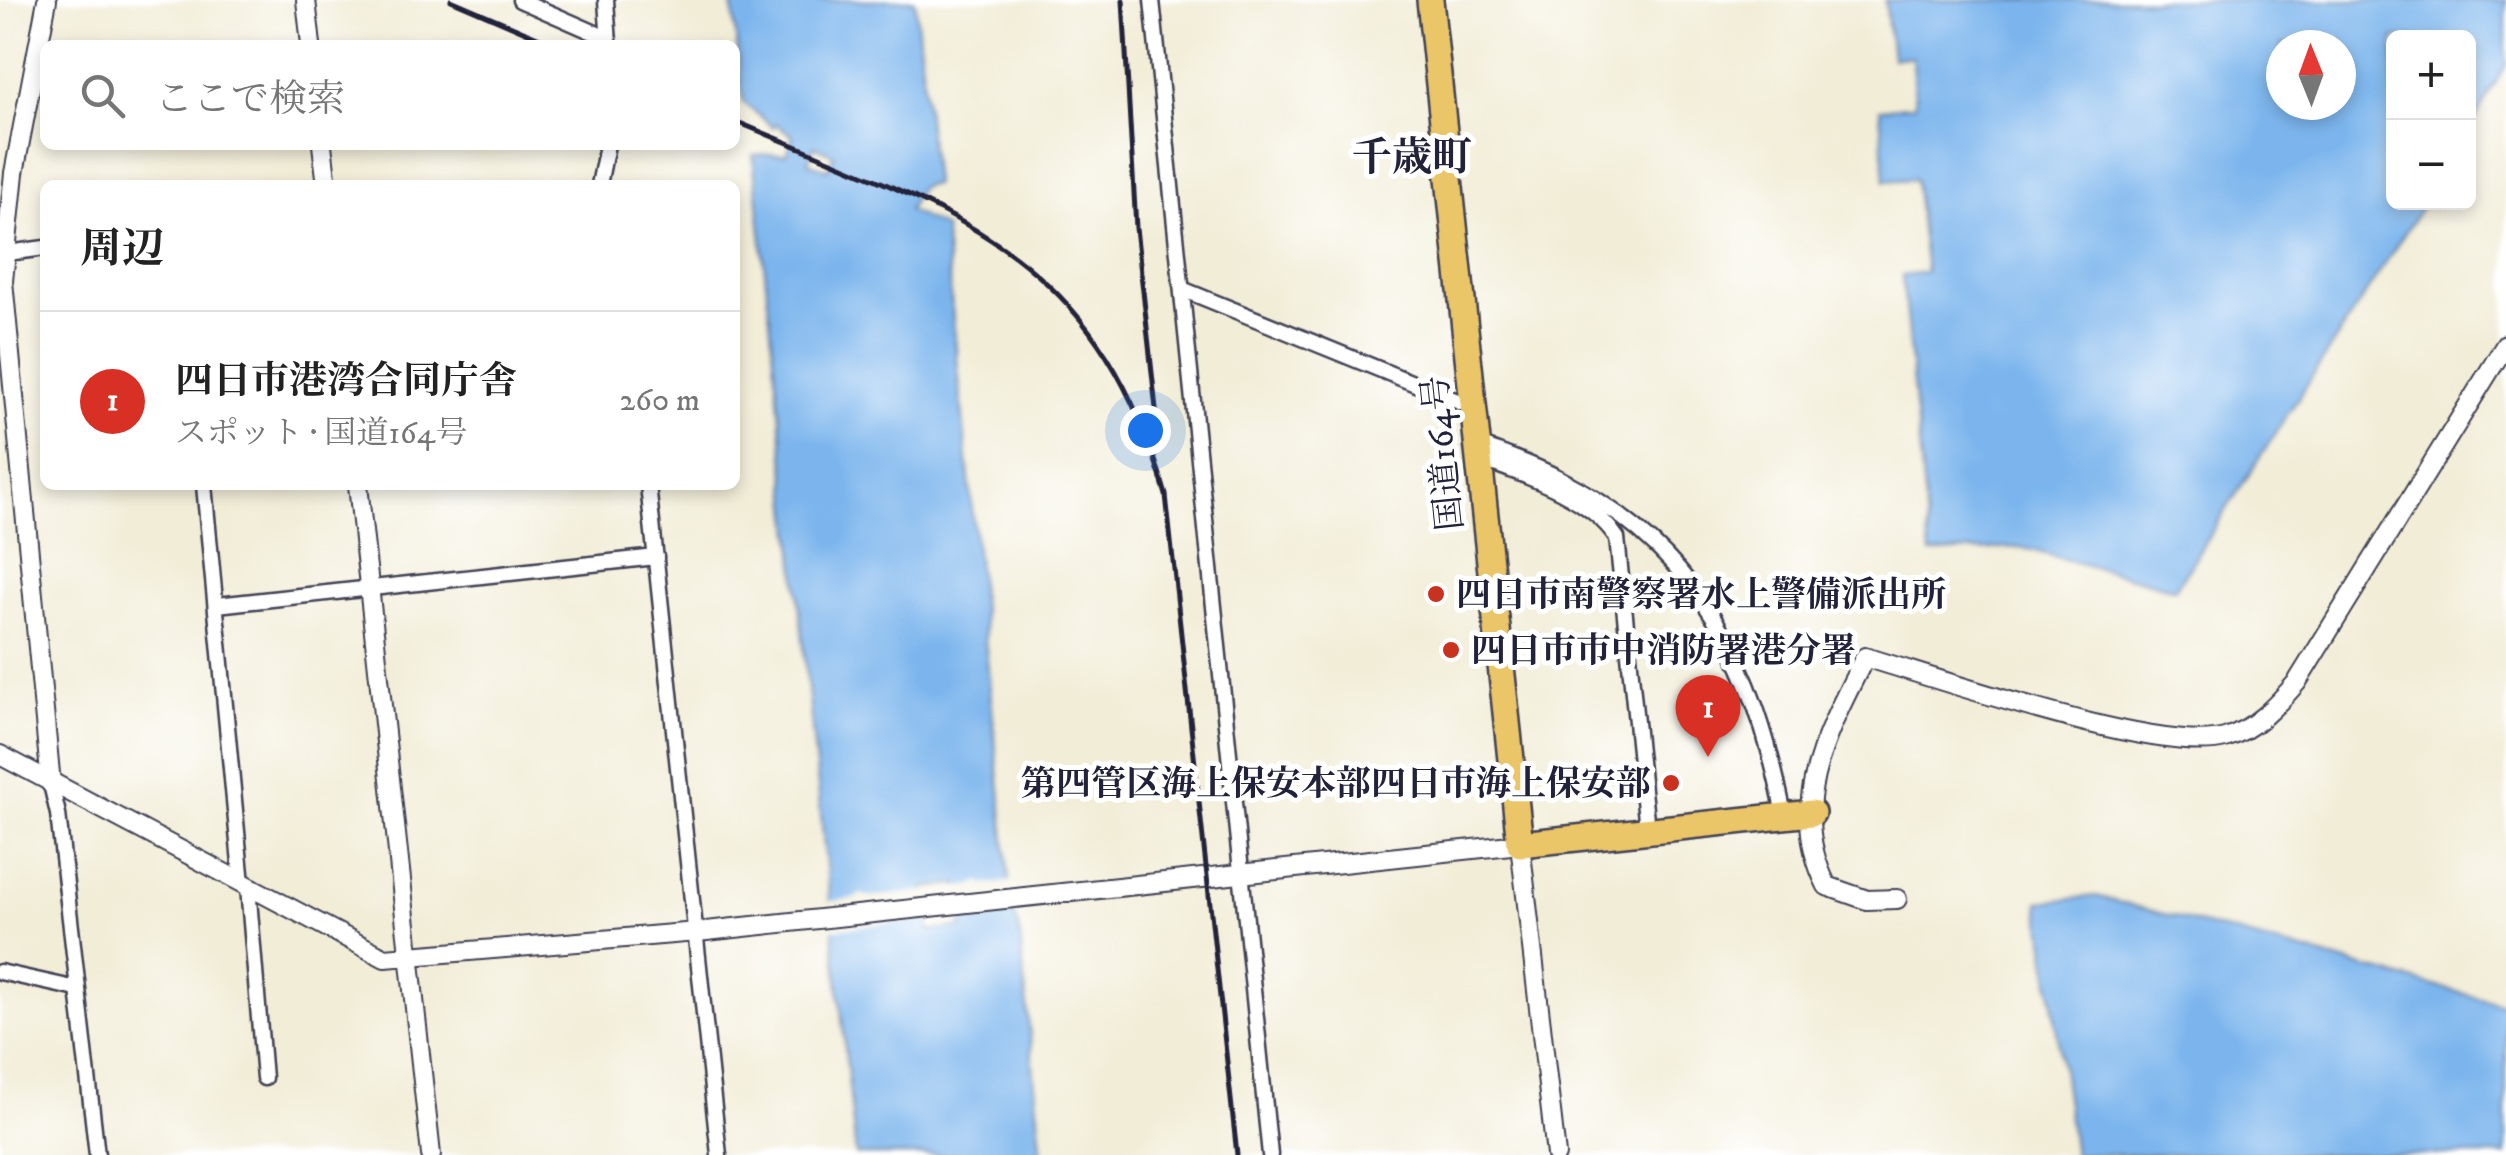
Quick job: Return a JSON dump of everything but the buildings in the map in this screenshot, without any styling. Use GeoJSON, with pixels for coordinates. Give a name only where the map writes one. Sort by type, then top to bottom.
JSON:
{"type":"FeatureCollection","features":[{"type":"Feature","properties":{"kind":"highway","name":"国道164号"},"geometry":{"type":"LineString","coordinates":[[1430,0],[1520,844]]}},
{"type":"Feature","properties":{"kind":"highway"},"geometry":{"type":"LineString","coordinates":[[1520,844],[1812,813]]}},
{"type":"Feature","properties":{"kind":"street"},"geometry":{"type":"LineString","coordinates":[[47,0],[14,173],[3,281],[51,784],[97,1155]]}},
{"type":"Feature","properties":{"kind":"street"},"geometry":{"type":"LineString","coordinates":[[306,0],[310,40]]}},
{"type":"Feature","properties":{"kind":"street"},"geometry":{"type":"LineString","coordinates":[[520,0],[605,40]]}},
{"type":"Feature","properties":{"kind":"street"},"geometry":{"type":"LineString","coordinates":[[606,0],[609,40]]}},
{"type":"Feature","properties":{"kind":"street"},"geometry":{"type":"LineString","coordinates":[[1152,0],[1270,1155]]}},
{"type":"Feature","properties":{"kind":"street"},"geometry":{"type":"LineString","coordinates":[[322,150],[326,180]]}},
{"type":"Feature","properties":{"kind":"street"},"geometry":{"type":"LineString","coordinates":[[600,180],[606,150]]}},
{"type":"Feature","properties":{"kind":"street"},"geometry":{"type":"LineString","coordinates":[[7,253],[40,249]]}},
{"type":"Feature","properties":{"kind":"street"},"geometry":{"type":"LineString","coordinates":[[1182,288],[1472,407]]}},
{"type":"Feature","properties":{"kind":"street"},"geometry":{"type":"LineString","coordinates":[[1897,899],[1867,900],[1827,886],[1817,866],[1812,813],[1815,760],[1865,657],[2065,715],[2198,742],[2227,737],[2271,712],[2306,668],[2506,344]]}},
{"type":"Feature","properties":{"kind":"street"},"geometry":{"type":"LineString","coordinates":[[1478,451],[1560,478],[1592,496],[1626,521],[1689,583],[1721,628],[1756,700],[1768,732],[1784,815]]}},
{"type":"Feature","properties":{"kind":"street"},"geometry":{"type":"LineString","coordinates":[[1478,451],[1558,492],[1604,522],[1617,538],[1648,829]]}},
{"type":"Feature","properties":{"kind":"street"},"geometry":{"type":"LineString","coordinates":[[205,490],[264,1078]]}},
{"type":"Feature","properties":{"kind":"street"},"geometry":{"type":"LineString","coordinates":[[359,490],[430,1155]]}},
{"type":"Feature","properties":{"kind":"street"},"geometry":{"type":"LineString","coordinates":[[649,490],[719,1155]]}},
{"type":"Feature","properties":{"kind":"street"},"geometry":{"type":"LineString","coordinates":[[217,605],[656,557]]}},
{"type":"Feature","properties":{"kind":"street"},"geometry":{"type":"LineString","coordinates":[[0,754],[386,958],[697,932],[1520,844],[1556,1155]]}},
{"type":"Feature","properties":{"kind":"street"},"geometry":{"type":"LineString","coordinates":[[0,972],[77,989]]}},
{"type":"Feature","properties":{"kind":"water"},"geometry":{"type":"Polygon","coordinates":[[[732,0],[915,0],[934,184],[920,187],[908,210],[944,228],[1012,909],[1019,927],[1042,1155],[856,1155],[753,155],[787,154],[793,136],[776,124],[773,127],[743,102],[740,40],[736,40],[732,0]],[[814,146],[808,162],[828,170],[834,155],[814,146]],[[958,884],[925,888],[930,931],[963,927],[958,884]]]}},
{"type":"Feature","properties":{"kind":"water"},"geometry":{"type":"Polygon","coordinates":[[[1885,0],[2506,0],[2506,65],[2476,116],[2476,30],[2386,30],[2386,210],[2419,210],[2175,589],[2020,547],[1930,554],[1902,275],[1926,272],[1915,179],[1885,181],[1880,109],[1915,105],[1912,57],[1892,58],[1885,0]]]}},
{"type":"Feature","properties":{"kind":"water"},"geometry":{"type":"Polygon","coordinates":[[[2096,896],[2506,1005],[2506,1155],[2074,1155],[2039,902],[2096,896]]]}},
{"type":"Feature","properties":{"kind":"pier"},"geometry":{"type":"Polygon","coordinates":[[[981,881],[984,885],[1016,881],[1017,909],[957,916],[954,889],[931,892],[934,918],[827,930],[824,902],[857,898],[859,894],[871,897],[970,886],[981,881]]]}},
{"type":"Feature","properties":{"kind":"railway"},"geometry":{"type":"LineString","coordinates":[[451,0],[544,40]]}},
{"type":"Feature","properties":{"kind":"railway"},"geometry":{"type":"LineString","coordinates":[[1123,0],[1136,228],[1160,445]]}},
{"type":"Feature","properties":{"kind":"railway"},"geometry":{"type":"LineString","coordinates":[[740,123],[883,183],[948,214],[1005,249],[1055,292],[1099,345],[1136,411],[1166,495],[1237,1155]]}},
{"type":"Feature","properties":{"kind":"place","name":"四日市南警察署水上警備派出所"},"geometry":{"type":"Point","coordinates":[1436,594]}},
{"type":"Feature","properties":{"kind":"place","name":"四日市市中消防署港分署"},"geometry":{"type":"Point","coordinates":[1451,650]}},
{"type":"Feature","properties":{"kind":"place","name":"四日市港湾合同庁舎"},"geometry":{"type":"Point","coordinates":[1708,757]}},
{"type":"Feature","properties":{"kind":"place","name":"第四管区海上保安本部四日市海上保安部"},"geometry":{"type":"Point","coordinates":[1671,783]}},
{"type":"Feature","properties":{"kind":"district","name":"千歳町"},"geometry":{"type":"Point","coordinates":[1412,156]}}]}
